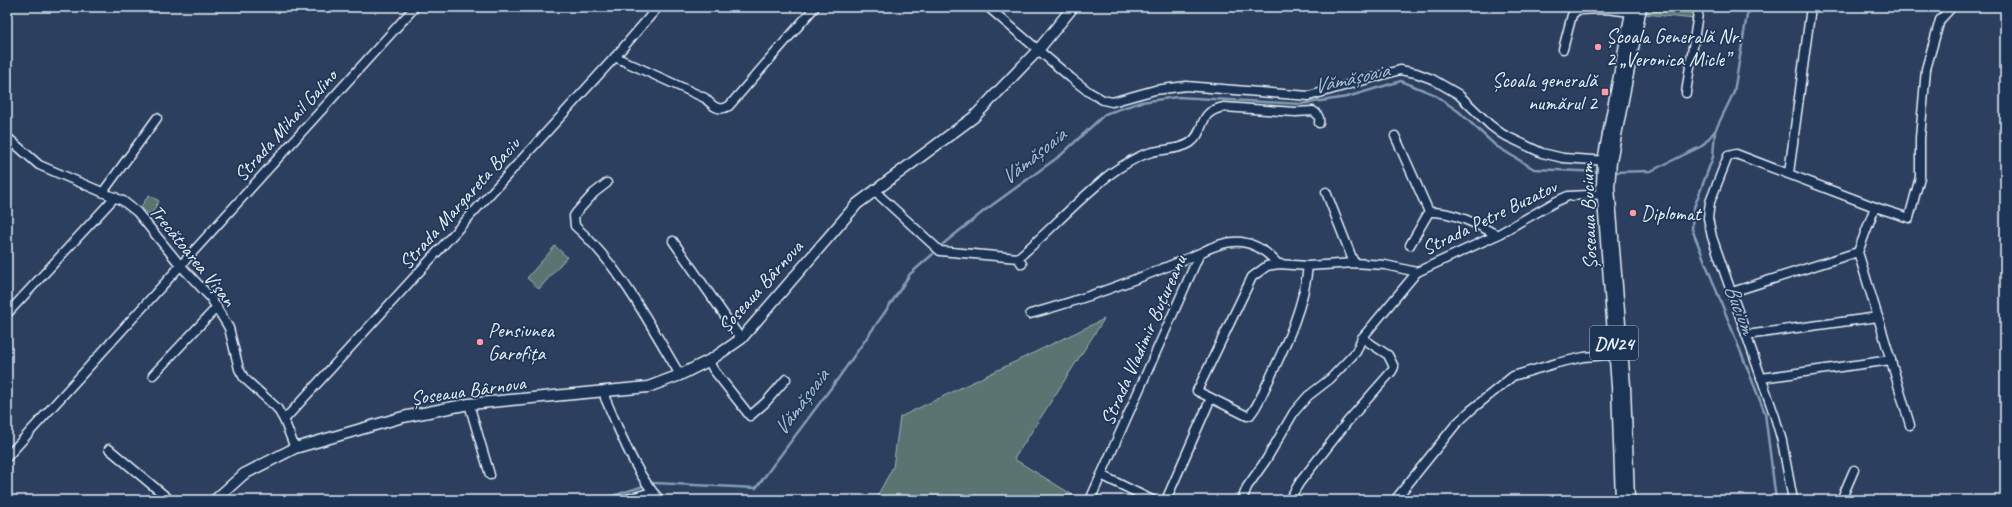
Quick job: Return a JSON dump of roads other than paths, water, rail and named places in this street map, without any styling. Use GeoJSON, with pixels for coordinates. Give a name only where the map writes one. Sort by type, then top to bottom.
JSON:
{"type":"FeatureCollection","features":[{"type":"Feature","properties":{"kind":"main road","name":"Șoseaua Bârnova"},"geometry":{"type":"LineString","coordinates":[[215,500],[244,474],[295,448],[403,417],[469,404],[648,387],[680,375],[708,361],[741,339],[857,204],[965,126],[1039,49],[1073,7]]}},
{"type":"Feature","properties":{"kind":"main road","name":"Șoseaua Bucium"},"geometry":{"type":"LineString","coordinates":[[1607,162],[1641,7]]}},
{"type":"Feature","properties":{"kind":"main road","name":"Șoseaua Bucium"},"geometry":{"type":"LineString","coordinates":[[1629,500],[1606,190],[1607,162],[1632,10]]}},
{"type":"Feature","properties":{"kind":"main road","name":"Șoseaua Bucium"},"geometry":{"type":"LineString","coordinates":[[1619,354],[1621,500]]}},
{"type":"Feature","properties":{"kind":"street","name":"Strada Mihail Galino"},"geometry":{"type":"LineString","coordinates":[[7,457],[415,7]]}},
{"type":"Feature","properties":{"kind":"street","name":"Strada Margareta Baciu"},"geometry":{"type":"LineString","coordinates":[[284,420],[615,58],[658,7]]}},
{"type":"Feature","properties":{"kind":"street"},"geometry":{"type":"LineString","coordinates":[[615,58],[705,98],[716,109],[723,109],[729,106],[815,7]]}},
{"type":"Feature","properties":{"kind":"street"},"geometry":{"type":"LineString","coordinates":[[988,7],[1039,49],[1071,78],[1089,92],[1103,100],[1112,102],[1155,90],[1186,86],[1309,96],[1400,70],[1416,73],[1432,79],[1458,94],[1490,125],[1502,134],[1530,148],[1542,153],[1563,158],[1607,162]]}},
{"type":"Feature","properties":{"kind":"street"},"geometry":{"type":"LineString","coordinates":[[1686,93],[1699,7]]}},
{"type":"Feature","properties":{"kind":"street"},"geometry":{"type":"LineString","coordinates":[[1789,173],[1811,7]]}},
{"type":"Feature","properties":{"kind":"street"},"geometry":{"type":"LineString","coordinates":[[1793,500],[1782,441],[1712,237],[1708,218],[1710,202],[1720,172],[1728,156],[1736,154],[1875,207],[1909,218],[1920,177],[1920,138],[1926,70],[1940,20],[1952,7]]}},
{"type":"Feature","properties":{"kind":"street"},"geometry":{"type":"LineString","coordinates":[[1563,49],[1572,15],[1577,10],[1632,10]]}},
{"type":"Feature","properties":{"kind":"street"},"geometry":{"type":"LineString","coordinates":[[876,189],[880,196],[940,251],[1020,261],[1076,203],[1115,170],[1139,156],[1152,152],[1179,148],[1191,142],[1207,114],[1216,108],[1224,107],[1295,112],[1313,111],[1318,114],[1320,119],[1319,123]]}},
{"type":"Feature","properties":{"kind":"street"},"geometry":{"type":"LineString","coordinates":[[103,192],[158,118]]}},
{"type":"Feature","properties":{"kind":"street"},"geometry":{"type":"LineString","coordinates":[[1395,136],[1429,212]]}},
{"type":"Feature","properties":{"kind":"street","name":"Trecătoarea Vișan"},"geometry":{"type":"LineString","coordinates":[[7,137],[39,165],[115,197],[123,201],[137,212],[180,266],[197,282],[217,307],[229,328],[238,369],[244,378],[267,397],[277,408],[284,420],[295,448]]}},
{"type":"Feature","properties":{"kind":"street"},"geometry":{"type":"LineString","coordinates":[[607,183],[594,192],[576,213],[574,216],[575,226],[596,246],[629,290],[680,375]]}},
{"type":"Feature","properties":{"kind":"street","name":"Strada Petre Buzatov"},"geometry":{"type":"LineString","coordinates":[[1211,398],[1197,391],[1252,277],[1267,266],[1278,264],[1308,266],[1354,263],[1385,264],[1417,272],[1497,235],[1568,196],[1606,190]]}},
{"type":"Feature","properties":{"kind":"street"},"geometry":{"type":"LineString","coordinates":[[1326,192],[1354,263]]}},
{"type":"Feature","properties":{"kind":"street"},"geometry":{"type":"LineString","coordinates":[[7,314],[115,197]]}},
{"type":"Feature","properties":{"kind":"street"},"geometry":{"type":"LineString","coordinates":[[1875,207],[1858,252],[1910,425]]}},
{"type":"Feature","properties":{"kind":"street"},"geometry":{"type":"LineString","coordinates":[[1429,212],[1447,213],[1497,235]]}},
{"type":"Feature","properties":{"kind":"street"},"geometry":{"type":"LineString","coordinates":[[1410,244],[1429,212]]}},
{"type":"Feature","properties":{"kind":"street","name":"Strada Vladimir Buțureanu"},"geometry":{"type":"LineString","coordinates":[[1090,500],[1200,253],[1213,246],[1237,240],[1259,247],[1270,254],[1278,264]]}},
{"type":"Feature","properties":{"kind":"street"},"geometry":{"type":"LineString","coordinates":[[673,241],[741,339]]}},
{"type":"Feature","properties":{"kind":"street"},"geometry":{"type":"LineString","coordinates":[[1732,292],[1858,252]]}},
{"type":"Feature","properties":{"kind":"street"},"geometry":{"type":"LineString","coordinates":[[1030,314],[1078,301],[1138,280],[1200,253]]}},
{"type":"Feature","properties":{"kind":"street"},"geometry":{"type":"LineString","coordinates":[[1166,500],[1211,398],[1247,416],[1254,411],[1283,350],[1301,303],[1308,266]]}},
{"type":"Feature","properties":{"kind":"street"},"geometry":{"type":"LineString","coordinates":[[1242,500],[1247,488],[1266,460],[1294,412],[1308,396],[1330,379],[1356,352],[1362,338],[1417,272]]}},
{"type":"Feature","properties":{"kind":"street"},"geometry":{"type":"LineString","coordinates":[[153,375],[217,307]]}},
{"type":"Feature","properties":{"kind":"street"},"geometry":{"type":"LineString","coordinates":[[1746,336],[1878,317]]}},
{"type":"Feature","properties":{"kind":"street"},"geometry":{"type":"LineString","coordinates":[[1289,500],[1300,482],[1348,421],[1394,367],[1388,355],[1362,338]]}},
{"type":"Feature","properties":{"kind":"street"},"geometry":{"type":"LineString","coordinates":[[1395,500],[1456,424],[1513,376],[1584,357],[1619,354]]}},
{"type":"Feature","properties":{"kind":"street"},"geometry":{"type":"LineString","coordinates":[[1761,378],[1891,360]]}},
{"type":"Feature","properties":{"kind":"street"},"geometry":{"type":"LineString","coordinates":[[708,361],[750,416],[766,402],[786,379]]}},
{"type":"Feature","properties":{"kind":"street"},"geometry":{"type":"LineString","coordinates":[[605,392],[605,398],[623,439],[652,492],[660,500]]}},
{"type":"Feature","properties":{"kind":"street"},"geometry":{"type":"LineString","coordinates":[[469,404],[490,475]]}},
{"type":"Feature","properties":{"kind":"street"},"geometry":{"type":"LineString","coordinates":[[108,449],[170,500]]}},
{"type":"Feature","properties":{"kind":"street"},"geometry":{"type":"LineString","coordinates":[[1841,500],[1854,470]]}},
{"type":"Feature","properties":{"kind":"street"},"geometry":{"type":"LineString","coordinates":[[1100,475],[1152,500]]}},
{"type":"Feature","properties":{"kind":"street"},"geometry":{"type":"LineString","coordinates":[[624,500],[652,492]]}},
{"type":"Feature","properties":{"kind":"waterway","name":"Vămășoaia"},"geometry":{"type":"LineString","coordinates":[[1612,172],[1651,171],[1702,146],[1715,131],[1734,92],[1747,15],[1752,7]]}},
{"type":"Feature","properties":{"kind":"waterway","name":"Vămășoaia"},"geometry":{"type":"LineString","coordinates":[[943,244],[984,211],[1061,155],[1105,114],[1141,102],[1177,97],[1301,104],[1347,97],[1401,81],[1433,94],[1458,111],[1496,146],[1534,169],[1601,172]]}},
{"type":"Feature","properties":{"kind":"waterway","name":"Bucium"},"geometry":{"type":"LineString","coordinates":[[1715,131],[1713,157],[1693,210],[1692,229],[1765,413],[1776,500]]}},
{"type":"Feature","properties":{"kind":"waterway","name":"Vămășoaia"},"geometry":{"type":"LineString","coordinates":[[654,483],[756,488],[837,380],[910,274],[933,254]]}},
{"type":"Feature","properties":{"kind":"waterway","name":"Vămășoaia"},"geometry":{"type":"LineString","coordinates":[[600,500],[641,487]]}},
{"type":"Feature","properties":{"kind":"place","name":"Școala Generală Nr. 2 „Veronica Micle”"},"geometry":{"type":"Point","coordinates":[1598,47]}},
{"type":"Feature","properties":{"kind":"place","name":"Școala generală numărul 2"},"geometry":{"type":"Point","coordinates":[1605,92]}},
{"type":"Feature","properties":{"kind":"place","name":"Diplomat"},"geometry":{"type":"Point","coordinates":[1633,213]}},
{"type":"Feature","properties":{"kind":"place","name":"Pensiunea Garofița"},"geometry":{"type":"Point","coordinates":[480,342]}}]}
